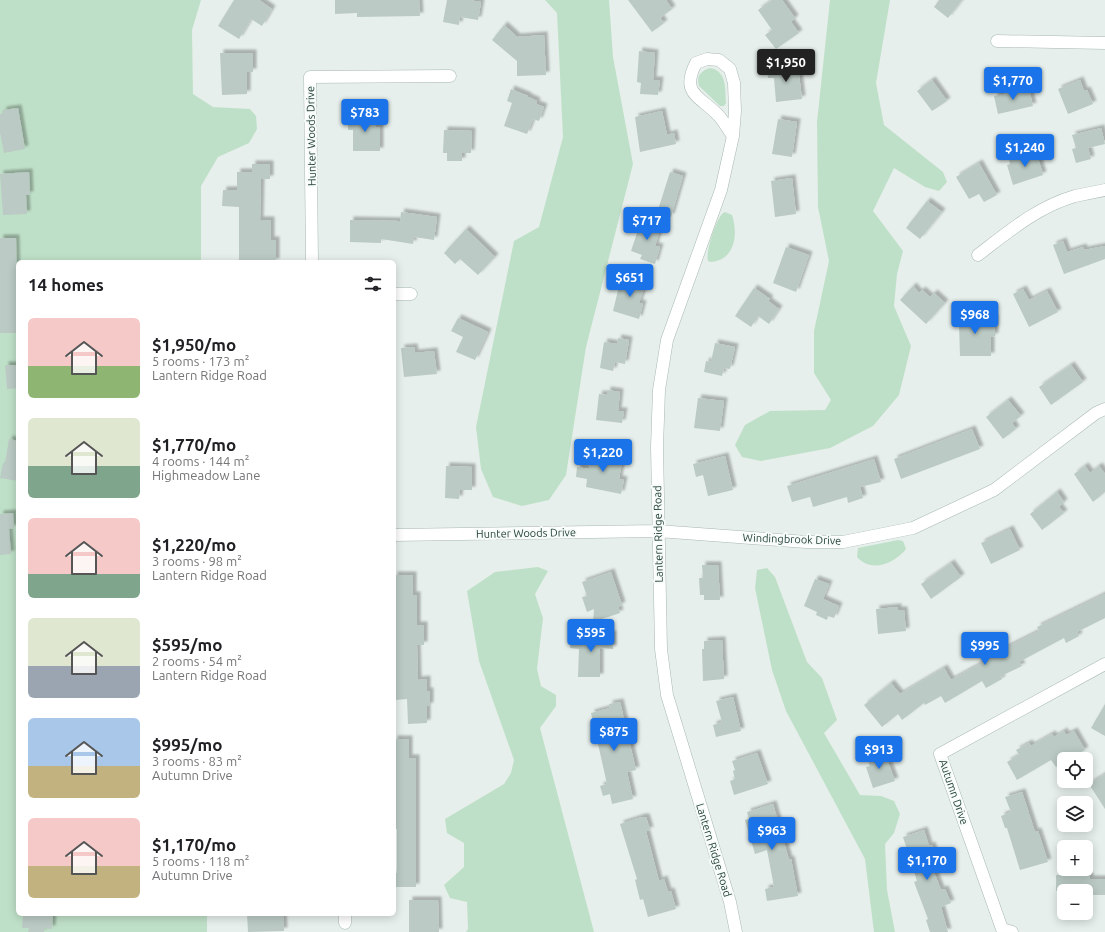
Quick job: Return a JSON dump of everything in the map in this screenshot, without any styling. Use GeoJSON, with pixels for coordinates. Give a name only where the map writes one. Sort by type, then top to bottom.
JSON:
{"type":"FeatureCollection","features":[{"type":"Feature","properties":{"kind":"street"},"geometry":{"type":"LineString","coordinates":[[997,41],[1105,44]]}},
{"type":"Feature","properties":{"kind":"street","name":"Lantern Ridge Road"},"geometry":{"type":"LineString","coordinates":[[733,136],[718,115],[696,98],[690,87],[690,74],[696,62],[707,59],[719,60],[730,69],[734,84],[735,111],[733,136],[721,190],[668,340],[659,390],[657,447],[661,649],[667,695],[730,902],[736,932]]}},
{"type":"Feature","properties":{"kind":"street","name":"Hunter Woods Drive"},"geometry":{"type":"LineString","coordinates":[[312,260],[310,77],[450,76]]}},
{"type":"Feature","properties":{"kind":"street"},"geometry":{"type":"LineString","coordinates":[[978,255],[1024,220],[1048,207],[1074,196],[1105,190]]}},
{"type":"Feature","properties":{"kind":"street"},"geometry":{"type":"LineString","coordinates":[[396,294],[411,294]]}},
{"type":"Feature","properties":{"kind":"street","name":"Windingbrook Drive"},"geometry":{"type":"LineString","coordinates":[[658,531],[806,542],[843,542],[913,528],[994,490],[1096,414],[1105,409]]}},
{"type":"Feature","properties":{"kind":"street","name":"Hunter Woods Drive"},"geometry":{"type":"LineString","coordinates":[[396,535],[658,531]]}},
{"type":"Feature","properties":{"kind":"street","name":"Autumn Drive"},"geometry":{"type":"LineString","coordinates":[[1012,932],[1002,929],[940,754],[1105,664]]}},
{"type":"Feature","properties":{"kind":"green space"},"geometry":{"type":"Polygon","coordinates":[[[0,0],[201,0],[192,30],[193,94],[213,107],[250,109],[256,116],[257,129],[249,143],[218,157],[201,186],[201,260],[16,260],[16,916],[207,916],[207,932],[0,932],[0,0]]]}},
{"type":"Feature","properties":{"kind":"green space"},"geometry":{"type":"Polygon","coordinates":[[[545,0],[609,0],[613,57],[633,164],[586,347],[566,475],[549,500],[522,506],[493,497],[481,469],[476,427],[514,241],[539,227],[563,137],[557,13],[545,0]]]}},
{"type":"Feature","properties":{"kind":"green space"},"geometry":{"type":"Polygon","coordinates":[[[830,0],[890,0],[876,83],[884,125],[943,172],[947,182],[939,191],[925,187],[894,168],[873,211],[903,251],[897,274],[894,306],[911,346],[899,395],[873,426],[830,448],[761,461],[742,457],[735,445],[745,425],[770,411],[825,410],[831,400],[814,373],[814,331],[829,261],[818,207],[817,122],[830,0]]]}},
{"type":"Feature","properties":{"kind":"green space"},"geometry":{"type":"Polygon","coordinates":[[[710,68],[720,73],[724,81],[726,103],[724,106],[720,106],[699,86],[698,80],[701,73],[710,68]]]}},
{"type":"Feature","properties":{"kind":"green space"},"geometry":{"type":"Polygon","coordinates":[[[725,212],[732,215],[735,237],[730,251],[726,256],[711,262],[708,261],[708,250],[715,226],[722,214],[725,212]]]}},
{"type":"Feature","properties":{"kind":"green space"},"geometry":{"type":"Polygon","coordinates":[[[898,540],[903,541],[906,549],[895,559],[882,565],[869,565],[857,557],[858,548],[898,540]]]}},
{"type":"Feature","properties":{"kind":"green space"},"geometry":{"type":"Polygon","coordinates":[[[538,567],[548,571],[535,594],[543,618],[537,669],[541,686],[556,695],[556,706],[540,728],[594,932],[466,932],[468,929],[467,902],[450,898],[444,885],[464,867],[464,843],[447,833],[445,819],[504,784],[511,773],[514,760],[479,661],[467,591],[495,572],[538,567]]]}},
{"type":"Feature","properties":{"kind":"green space"},"geometry":{"type":"Polygon","coordinates":[[[767,568],[775,577],[807,662],[822,678],[837,720],[824,733],[860,795],[881,796],[894,801],[900,814],[894,833],[885,844],[887,890],[895,932],[874,932],[865,859],[786,711],[772,670],[755,588],[757,570],[767,568]]]}},
{"type":"Feature","properties":{"kind":"building"},"geometry":{"type":"Polygon","coordinates":[[[234,0],[259,0],[272,9],[262,26],[251,19],[239,39],[218,26],[234,0]]]}},
{"type":"Feature","properties":{"kind":"building"},"geometry":{"type":"Polygon","coordinates":[[[335,0],[419,0],[420,16],[357,17],[357,13],[335,14],[335,0]]]}},
{"type":"Feature","properties":{"kind":"building"},"geometry":{"type":"Polygon","coordinates":[[[447,0],[468,0],[481,2],[478,20],[460,17],[459,25],[443,22],[447,0]]]}},
{"type":"Feature","properties":{"kind":"building"},"geometry":{"type":"Polygon","coordinates":[[[628,0],[666,0],[672,9],[660,18],[664,23],[652,32],[628,0]]]}},
{"type":"Feature","properties":{"kind":"building"},"geometry":{"type":"Polygon","coordinates":[[[772,0],[782,0],[795,18],[791,22],[799,33],[776,49],[765,35],[772,30],[758,10],[772,0]]]}},
{"type":"Feature","properties":{"kind":"building"},"geometry":{"type":"Polygon","coordinates":[[[939,0],[962,0],[948,18],[934,7],[939,0]]]}},
{"type":"Feature","properties":{"kind":"building"},"geometry":{"type":"Polygon","coordinates":[[[504,25],[517,37],[544,35],[546,75],[517,76],[517,61],[492,40],[504,25]]]}},
{"type":"Feature","properties":{"kind":"building"},"geometry":{"type":"Polygon","coordinates":[[[639,51],[655,53],[653,80],[660,80],[658,95],[640,94],[641,83],[637,82],[639,51]]]}},
{"type":"Feature","properties":{"kind":"building"},"geometry":{"type":"Polygon","coordinates":[[[220,53],[253,53],[253,72],[247,72],[247,94],[222,95],[220,53]]]}},
{"type":"Feature","properties":{"kind":"building"},"geometry":{"type":"Polygon","coordinates":[[[782,64],[783,68],[798,67],[802,99],[776,102],[774,78],[768,78],[767,66],[782,64]]]}},
{"type":"Feature","properties":{"kind":"building"},"geometry":{"type":"Polygon","coordinates":[[[932,80],[947,101],[932,111],[917,91],[932,80]]]}},
{"type":"Feature","properties":{"kind":"building"},"geometry":{"type":"Polygon","coordinates":[[[1080,80],[1084,91],[1087,90],[1093,104],[1068,114],[1058,89],[1080,80]]]}},
{"type":"Feature","properties":{"kind":"building"},"geometry":{"type":"Polygon","coordinates":[[[511,89],[528,96],[537,101],[536,104],[544,107],[539,121],[533,119],[527,134],[504,126],[512,103],[507,101],[511,89]]]}},
{"type":"Feature","properties":{"kind":"building"},"geometry":{"type":"Polygon","coordinates":[[[1029,89],[1033,106],[998,114],[994,96],[1029,89]]]}},
{"type":"Feature","properties":{"kind":"building"},"geometry":{"type":"Polygon","coordinates":[[[18,108],[25,149],[4,153],[0,132],[0,114],[3,113],[3,110],[18,108]]]}},
{"type":"Feature","properties":{"kind":"building"},"geometry":{"type":"Polygon","coordinates":[[[662,111],[667,135],[674,133],[676,144],[640,152],[635,117],[662,111]]]}},
{"type":"Feature","properties":{"kind":"building"},"geometry":{"type":"Polygon","coordinates":[[[348,115],[376,115],[376,127],[380,127],[380,151],[353,151],[353,130],[348,130],[348,115]]]}},
{"type":"Feature","properties":{"kind":"building"},"geometry":{"type":"Polygon","coordinates":[[[778,119],[797,122],[792,157],[772,154],[778,119]]]}},
{"type":"Feature","properties":{"kind":"building"},"geometry":{"type":"Polygon","coordinates":[[[1101,128],[1105,144],[1088,148],[1091,159],[1076,163],[1072,149],[1076,148],[1072,135],[1101,128]]]}},
{"type":"Feature","properties":{"kind":"building"},"geometry":{"type":"Polygon","coordinates":[[[444,130],[472,131],[471,153],[462,153],[462,161],[447,161],[447,153],[443,153],[444,130]]]}},
{"type":"Feature","properties":{"kind":"building"},"geometry":{"type":"Polygon","coordinates":[[[1036,151],[1043,175],[1013,185],[1007,165],[1010,164],[1009,159],[1036,151]]]}},
{"type":"Feature","properties":{"kind":"building"},"geometry":{"type":"Polygon","coordinates":[[[979,163],[997,195],[984,202],[979,194],[969,199],[956,177],[979,163]]]}},
{"type":"Feature","properties":{"kind":"building"},"geometry":{"type":"Polygon","coordinates":[[[252,164],[270,164],[270,179],[261,179],[260,220],[271,220],[271,240],[276,240],[276,260],[239,260],[239,207],[222,206],[223,190],[237,190],[237,172],[252,172],[252,164]]]}},
{"type":"Feature","properties":{"kind":"building"},"geometry":{"type":"Polygon","coordinates":[[[29,172],[30,195],[26,195],[27,214],[3,215],[0,174],[29,172]]]}},
{"type":"Feature","properties":{"kind":"building"},"geometry":{"type":"Polygon","coordinates":[[[670,172],[683,176],[671,217],[657,213],[670,172]]]}},
{"type":"Feature","properties":{"kind":"building"},"geometry":{"type":"Polygon","coordinates":[[[792,178],[796,214],[775,217],[771,181],[792,178]]]}},
{"type":"Feature","properties":{"kind":"building"},"geometry":{"type":"Polygon","coordinates":[[[927,201],[942,212],[920,239],[906,228],[927,201]]]}},
{"type":"Feature","properties":{"kind":"building"},"geometry":{"type":"Polygon","coordinates":[[[401,212],[437,217],[434,240],[414,237],[413,244],[381,239],[381,243],[350,242],[350,220],[400,221],[401,212]]]}},
{"type":"Feature","properties":{"kind":"building"},"geometry":{"type":"Polygon","coordinates":[[[645,219],[662,224],[655,246],[660,247],[655,264],[640,259],[642,255],[631,251],[641,221],[644,222],[645,219]]]}},
{"type":"Feature","properties":{"kind":"building"},"geometry":{"type":"Polygon","coordinates":[[[466,229],[495,257],[478,275],[460,259],[455,264],[444,253],[466,229]]]}},
{"type":"Feature","properties":{"kind":"building"},"geometry":{"type":"Polygon","coordinates":[[[0,238],[16,238],[16,333],[0,333],[0,238]]]}},
{"type":"Feature","properties":{"kind":"building"},"geometry":{"type":"Polygon","coordinates":[[[1063,241],[1067,252],[1083,247],[1084,250],[1105,246],[1105,259],[1064,274],[1053,245],[1063,241]]]}},
{"type":"Feature","properties":{"kind":"building"},"geometry":{"type":"Polygon","coordinates":[[[786,247],[809,255],[796,292],[773,283],[786,247]]]}},
{"type":"Feature","properties":{"kind":"building"},"geometry":{"type":"Polygon","coordinates":[[[626,277],[646,283],[639,303],[643,304],[639,319],[613,311],[620,282],[624,283],[626,277]]]}},
{"type":"Feature","properties":{"kind":"building"},"geometry":{"type":"Polygon","coordinates":[[[913,286],[919,293],[922,290],[930,297],[934,293],[945,303],[926,324],[900,300],[913,286]]]}},
{"type":"Feature","properties":{"kind":"building"},"geometry":{"type":"Polygon","coordinates":[[[754,288],[770,299],[768,301],[779,309],[769,324],[758,316],[751,327],[735,316],[754,288]]]}},
{"type":"Feature","properties":{"kind":"building"},"geometry":{"type":"Polygon","coordinates":[[[1023,289],[1029,300],[1047,291],[1058,312],[1029,327],[1013,294],[1023,289]]]}},
{"type":"Feature","properties":{"kind":"building"},"geometry":{"type":"Polygon","coordinates":[[[957,310],[969,310],[970,319],[995,318],[995,336],[991,337],[991,356],[960,356],[957,310]]]}},
{"type":"Feature","properties":{"kind":"building"},"geometry":{"type":"Polygon","coordinates":[[[458,318],[488,332],[475,360],[456,352],[463,337],[451,331],[458,318]]]}},
{"type":"Feature","properties":{"kind":"building"},"geometry":{"type":"Polygon","coordinates":[[[618,338],[629,340],[625,364],[615,362],[613,371],[600,368],[604,342],[617,344],[618,338]]]}},
{"type":"Feature","properties":{"kind":"building"},"geometry":{"type":"Polygon","coordinates":[[[715,343],[735,347],[730,369],[724,368],[722,376],[704,372],[706,361],[711,362],[715,343]]]}},
{"type":"Feature","properties":{"kind":"building"},"geometry":{"type":"Polygon","coordinates":[[[414,347],[415,353],[434,351],[437,374],[404,377],[401,348],[414,347]]]}},
{"type":"Feature","properties":{"kind":"building"},"geometry":{"type":"Polygon","coordinates":[[[5,365],[16,365],[16,388],[7,389],[5,365]]]}},
{"type":"Feature","properties":{"kind":"building"},"geometry":{"type":"Polygon","coordinates":[[[1071,365],[1083,382],[1051,405],[1039,387],[1071,365]]]}},
{"type":"Feature","properties":{"kind":"building"},"geometry":{"type":"Polygon","coordinates":[[[607,390],[620,392],[618,411],[624,411],[622,423],[596,420],[599,394],[607,395],[607,390]]]}},
{"type":"Feature","properties":{"kind":"building"},"geometry":{"type":"Polygon","coordinates":[[[698,398],[724,401],[720,431],[694,428],[698,398]]]}},
{"type":"Feature","properties":{"kind":"building"},"geometry":{"type":"Polygon","coordinates":[[[1008,400],[1021,416],[1012,423],[1016,429],[1003,439],[986,417],[1008,400]]]}},
{"type":"Feature","properties":{"kind":"building"},"geometry":{"type":"Polygon","coordinates":[[[972,429],[980,449],[901,479],[894,459],[972,429]]]}},
{"type":"Feature","properties":{"kind":"building"},"geometry":{"type":"Polygon","coordinates":[[[9,439],[16,441],[16,481],[0,478],[3,463],[5,463],[9,439]]]}},
{"type":"Feature","properties":{"kind":"building"},"geometry":{"type":"Polygon","coordinates":[[[597,450],[615,453],[614,460],[622,462],[619,479],[624,480],[621,494],[586,487],[587,479],[576,477],[577,467],[589,469],[591,460],[595,460],[597,450]]]}},
{"type":"Feature","properties":{"kind":"building"},"geometry":{"type":"Polygon","coordinates":[[[725,456],[733,490],[708,496],[703,475],[696,477],[693,464],[725,456]]]}},
{"type":"Feature","properties":{"kind":"building"},"geometry":{"type":"Polygon","coordinates":[[[874,459],[881,482],[860,487],[863,498],[848,503],[847,497],[813,507],[810,497],[792,502],[787,486],[874,459]]]}},
{"type":"Feature","properties":{"kind":"building"},"geometry":{"type":"Polygon","coordinates":[[[446,466],[472,467],[472,490],[460,490],[459,499],[445,498],[446,466]]]}},
{"type":"Feature","properties":{"kind":"building"},"geometry":{"type":"Polygon","coordinates":[[[1085,466],[1090,473],[1099,466],[1105,474],[1105,492],[1093,502],[1074,474],[1085,466]]]}},
{"type":"Feature","properties":{"kind":"building"},"geometry":{"type":"Polygon","coordinates":[[[1057,492],[1064,502],[1059,507],[1064,513],[1042,530],[1030,514],[1057,492]]]}},
{"type":"Feature","properties":{"kind":"building"},"geometry":{"type":"Polygon","coordinates":[[[13,513],[14,528],[9,529],[11,554],[0,555],[0,514],[13,513]]]}},
{"type":"Feature","properties":{"kind":"building"},"geometry":{"type":"Polygon","coordinates":[[[1010,529],[1020,550],[991,564],[981,543],[1010,529]]]}},
{"type":"Feature","properties":{"kind":"building"},"geometry":{"type":"Polygon","coordinates":[[[951,563],[961,577],[931,599],[921,584],[951,563]]]}},
{"type":"Feature","properties":{"kind":"building"},"geometry":{"type":"Polygon","coordinates":[[[702,565],[718,565],[720,600],[704,600],[704,595],[700,595],[699,578],[703,578],[702,565]]]}},
{"type":"Feature","properties":{"kind":"building"},"geometry":{"type":"Polygon","coordinates":[[[611,572],[622,605],[618,607],[620,613],[593,622],[594,609],[587,612],[582,597],[587,596],[582,582],[611,572]]]}},
{"type":"Feature","properties":{"kind":"building"},"geometry":{"type":"Polygon","coordinates":[[[396,575],[413,575],[413,595],[417,595],[417,625],[424,625],[424,645],[417,645],[418,680],[427,679],[427,691],[430,691],[430,706],[427,706],[427,723],[408,724],[407,699],[396,700],[396,575]]]}},
{"type":"Feature","properties":{"kind":"building"},"geometry":{"type":"Polygon","coordinates":[[[815,579],[829,584],[823,599],[839,606],[834,618],[828,616],[827,620],[816,615],[817,612],[804,606],[815,579]]]}},
{"type":"Feature","properties":{"kind":"building"},"geometry":{"type":"Polygon","coordinates":[[[1105,594],[1105,618],[1077,632],[1079,636],[1066,643],[1064,638],[1019,662],[1022,666],[1001,676],[1002,679],[986,688],[982,681],[945,703],[941,696],[925,705],[924,703],[902,720],[898,714],[882,727],[864,705],[891,683],[900,694],[944,668],[951,680],[1000,653],[999,651],[1039,631],[1037,627],[1105,594]]]}},
{"type":"Feature","properties":{"kind":"building"},"geometry":{"type":"Polygon","coordinates":[[[898,607],[898,610],[904,610],[906,631],[878,634],[876,609],[898,607]]]}},
{"type":"Feature","properties":{"kind":"building"},"geometry":{"type":"Polygon","coordinates":[[[593,634],[613,634],[613,649],[600,648],[600,677],[578,677],[579,649],[570,648],[571,636],[593,637],[593,634]]]}},
{"type":"Feature","properties":{"kind":"building"},"geometry":{"type":"Polygon","coordinates":[[[722,640],[724,679],[703,681],[702,649],[704,649],[704,641],[722,640]]]}},
{"type":"Feature","properties":{"kind":"building"},"geometry":{"type":"Polygon","coordinates":[[[733,697],[741,731],[716,737],[713,725],[722,722],[716,701],[733,697]]]}},
{"type":"Feature","properties":{"kind":"building"},"geometry":{"type":"Polygon","coordinates":[[[620,702],[636,770],[627,772],[633,799],[612,804],[610,794],[603,796],[600,786],[607,784],[591,713],[610,708],[609,704],[620,702]]]}},
{"type":"Feature","properties":{"kind":"building"},"geometry":{"type":"Polygon","coordinates":[[[1105,704],[1105,736],[1091,728],[1105,704]]]}},
{"type":"Feature","properties":{"kind":"building"},"geometry":{"type":"Polygon","coordinates":[[[1064,731],[1066,735],[1074,731],[1085,750],[1082,752],[1057,752],[1057,766],[1051,760],[1017,780],[1007,762],[1019,755],[1016,750],[1029,743],[1031,746],[1052,734],[1054,737],[1064,731]]]}},
{"type":"Feature","properties":{"kind":"building"},"geometry":{"type":"Polygon","coordinates":[[[396,739],[409,739],[409,758],[416,758],[416,887],[396,887],[396,739]]]}},
{"type":"Feature","properties":{"kind":"building"},"geometry":{"type":"Polygon","coordinates":[[[879,749],[882,758],[886,757],[895,781],[873,788],[866,767],[870,766],[866,754],[879,749]]]}},
{"type":"Feature","properties":{"kind":"building"},"geometry":{"type":"Polygon","coordinates":[[[757,753],[768,784],[734,795],[730,781],[735,779],[733,771],[735,770],[732,761],[757,753]]]}},
{"type":"Feature","properties":{"kind":"building"},"geometry":{"type":"Polygon","coordinates":[[[1105,774],[1105,809],[1092,788],[1093,788],[1093,782],[1105,774]]]}},
{"type":"Feature","properties":{"kind":"building"},"geometry":{"type":"Polygon","coordinates":[[[1022,792],[1035,832],[1038,831],[1048,862],[1020,870],[1007,828],[1005,828],[1001,816],[1011,812],[1005,797],[1022,792]]]}},
{"type":"Feature","properties":{"kind":"building"},"geometry":{"type":"Polygon","coordinates":[[[773,804],[789,860],[791,859],[798,896],[767,901],[765,889],[774,887],[767,850],[755,854],[745,820],[749,819],[747,812],[773,804]]]}},
{"type":"Feature","properties":{"kind":"building"},"geometry":{"type":"Polygon","coordinates":[[[646,817],[650,830],[646,831],[659,881],[664,879],[668,892],[671,891],[676,909],[648,917],[643,899],[640,900],[635,880],[637,879],[620,824],[646,817]]]}},
{"type":"Feature","properties":{"kind":"building"},"geometry":{"type":"Polygon","coordinates":[[[924,830],[929,846],[932,845],[937,863],[931,865],[941,890],[945,889],[951,903],[941,907],[948,932],[930,932],[926,920],[928,919],[914,882],[917,881],[903,837],[924,830]]]}},
{"type":"Feature","properties":{"kind":"building"},"geometry":{"type":"Polygon","coordinates":[[[1056,875],[1090,876],[1090,879],[1105,879],[1105,895],[1093,895],[1093,884],[1057,884],[1056,891],[1056,875]]]}},
{"type":"Feature","properties":{"kind":"building"},"geometry":{"type":"Polygon","coordinates":[[[409,900],[438,900],[439,932],[409,932],[409,900]]]}},
{"type":"Feature","properties":{"kind":"building"},"geometry":{"type":"Polygon","coordinates":[[[23,916],[53,916],[52,929],[45,928],[44,932],[28,932],[29,928],[22,928],[23,916]]]}},
{"type":"Feature","properties":{"kind":"building"},"geometry":{"type":"Polygon","coordinates":[[[247,916],[283,916],[284,931],[248,932],[247,916]]]}}]}
